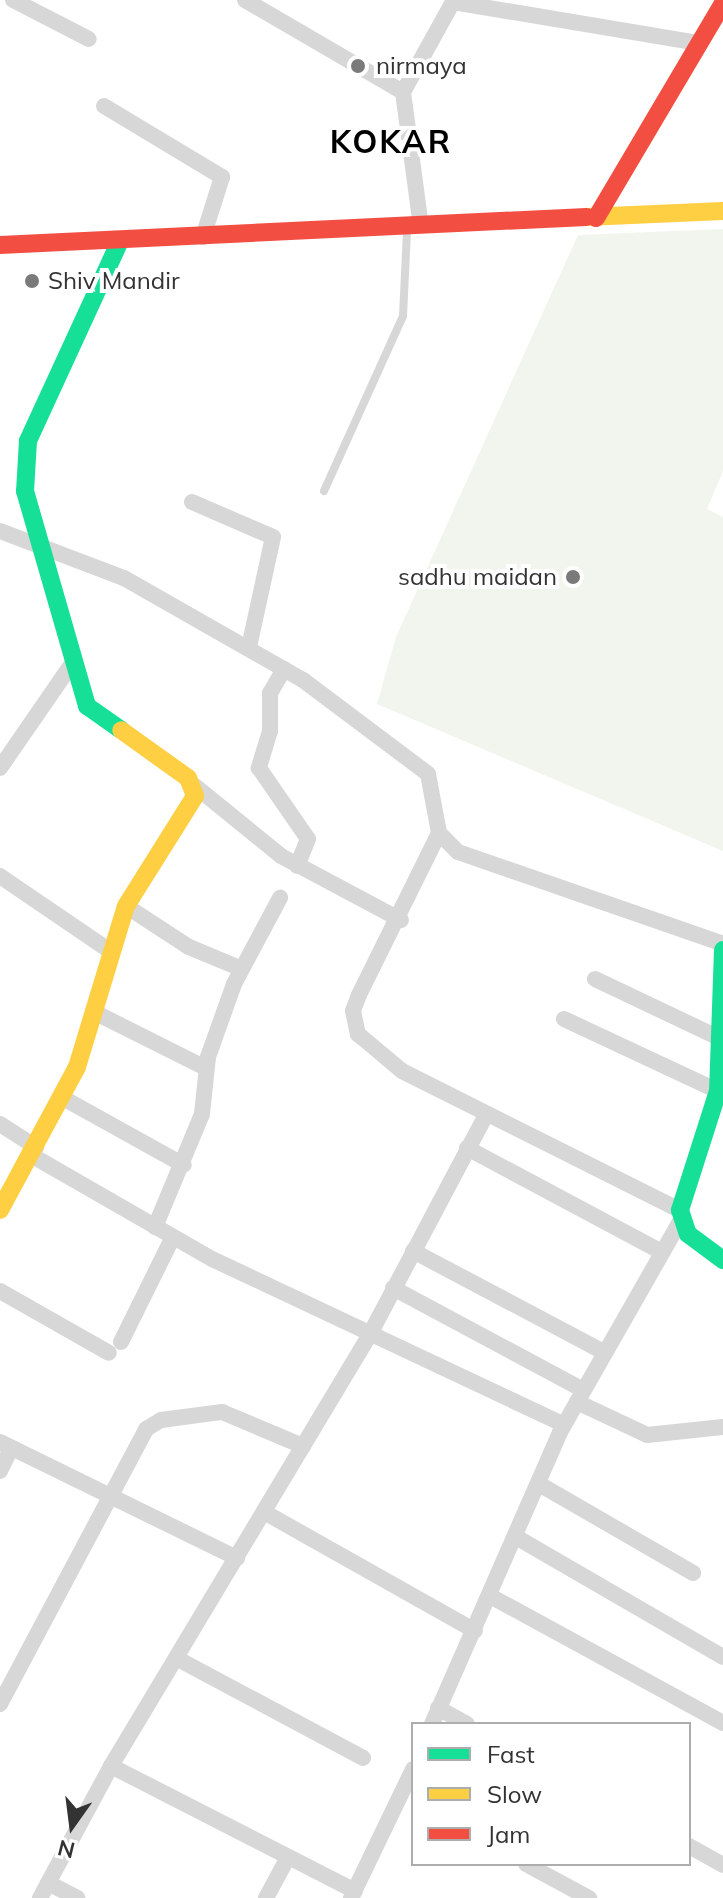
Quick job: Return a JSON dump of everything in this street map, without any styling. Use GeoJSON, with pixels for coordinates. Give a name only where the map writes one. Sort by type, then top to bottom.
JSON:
{"type":"FeatureCollection","features":[{"type":"Feature","properties":{"kind":"street"},"geometry":{"type":"LineString","coordinates":[[13,0],[89,39]]}},
{"type":"Feature","properties":{"kind":"street"},"geometry":{"type":"LineString","coordinates":[[245,0],[403,92]]}},
{"type":"Feature","properties":{"kind":"street"},"geometry":{"type":"LineString","coordinates":[[413,221],[403,92],[454,1],[698,43]]}},
{"type":"Feature","properties":{"kind":"street"},"geometry":{"type":"LineString","coordinates":[[596,218],[723,3]]}},
{"type":"Feature","properties":{"kind":"street"},"geometry":{"type":"LineString","coordinates":[[104,106],[222,177],[203,237]]}},
{"type":"Feature","properties":{"kind":"street"},"geometry":{"type":"LineString","coordinates":[[0,245],[119,243],[413,221],[596,218],[723,211]]}},
{"type":"Feature","properties":{"kind":"street"},"geometry":{"type":"LineString","coordinates":[[119,243],[28,441],[23,480],[71,665],[87,706],[297,866],[401,920]]}},
{"type":"Feature","properties":{"kind":"street"},"geometry":{"type":"LineString","coordinates":[[192,502],[273,537],[249,647]]}},
{"type":"Feature","properties":{"kind":"street"},"geometry":{"type":"LineString","coordinates":[[0,531],[124,578],[249,647],[428,774],[439,833],[401,920],[359,995],[353,1011],[358,1034],[393,1065],[680,1216],[723,1260]]}},
{"type":"Feature","properties":{"kind":"street"},"geometry":{"type":"LineString","coordinates":[[0,768],[6,749],[71,665]]}},
{"type":"Feature","properties":{"kind":"street"},"geometry":{"type":"LineString","coordinates":[[284,669],[270,693],[270,731],[259,768],[308,839],[297,866]]}},
{"type":"Feature","properties":{"kind":"street"},"geometry":{"type":"LineString","coordinates":[[0,1210],[63,1098],[96,1013],[110,951],[126,906],[190,811],[195,786]]}},
{"type":"Feature","properties":{"kind":"street"},"geometry":{"type":"LineString","coordinates":[[439,833],[476,861],[723,951],[718,1101],[680,1216],[564,1425],[492,1597],[435,1716],[459,1722]]}},
{"type":"Feature","properties":{"kind":"street"},"geometry":{"type":"LineString","coordinates":[[0,876],[110,951]]}},
{"type":"Feature","properties":{"kind":"street"},"geometry":{"type":"LineString","coordinates":[[155,1227],[184,1165],[202,1114],[206,1068],[242,969],[280,898]]}},
{"type":"Feature","properties":{"kind":"street"},"geometry":{"type":"LineString","coordinates":[[126,906],[189,947],[242,969]]}},
{"type":"Feature","properties":{"kind":"street"},"geometry":{"type":"LineString","coordinates":[[595,979],[719,1038]]}},
{"type":"Feature","properties":{"kind":"street"},"geometry":{"type":"LineString","coordinates":[[96,1013],[206,1068]]}},
{"type":"Feature","properties":{"kind":"street"},"geometry":{"type":"LineString","coordinates":[[564,1019],[718,1101]]}},
{"type":"Feature","properties":{"kind":"street"},"geometry":{"type":"LineString","coordinates":[[63,1098],[184,1165]]}},
{"type":"Feature","properties":{"kind":"street"},"geometry":{"type":"LineString","coordinates":[[77,1898],[44,1891],[111,1766],[369,1336],[486,1115]]}},
{"type":"Feature","properties":{"kind":"street"},"geometry":{"type":"LineString","coordinates":[[0,1124],[34,1151],[173,1237],[369,1336],[564,1425]]}},
{"type":"Feature","properties":{"kind":"street"},"geometry":{"type":"LineString","coordinates":[[467,1148],[662,1252]]}},
{"type":"Feature","properties":{"kind":"street"},"geometry":{"type":"LineString","coordinates":[[0,1291],[115,1347],[173,1237]]}},
{"type":"Feature","properties":{"kind":"street"},"geometry":{"type":"LineString","coordinates":[[413,1251],[604,1352]]}},
{"type":"Feature","properties":{"kind":"street"},"geometry":{"type":"LineString","coordinates":[[393,1288],[647,1435],[723,1427]]}},
{"type":"Feature","properties":{"kind":"street"},"geometry":{"type":"LineString","coordinates":[[0,1704],[112,1501],[140,1438],[161,1420],[222,1412],[303,1446]]}},
{"type":"Feature","properties":{"kind":"street"},"geometry":{"type":"LineString","coordinates":[[0,1471],[5,1445],[112,1501],[237,1558]]}},
{"type":"Feature","properties":{"kind":"street"},"geometry":{"type":"LineString","coordinates":[[539,1484],[693,1573]]}},
{"type":"Feature","properties":{"kind":"street"},"geometry":{"type":"LineString","coordinates":[[264,1512],[475,1631]]}},
{"type":"Feature","properties":{"kind":"street"},"geometry":{"type":"LineString","coordinates":[[516,1537],[723,1657]]}},
{"type":"Feature","properties":{"kind":"street"},"geometry":{"type":"LineString","coordinates":[[492,1597],[723,1723]]}},
{"type":"Feature","properties":{"kind":"street"},"geometry":{"type":"LineString","coordinates":[[176,1658],[363,1758]]}},
{"type":"Feature","properties":{"kind":"street"},"geometry":{"type":"LineString","coordinates":[[111,1766],[353,1894],[407,1800],[411,1779]]}},
{"type":"Feature","properties":{"kind":"street"},"geometry":{"type":"LineString","coordinates":[[691,1847],[723,1865]]}},
{"type":"Feature","properties":{"kind":"street"},"geometry":{"type":"LineString","coordinates":[[266,1898],[286,1861]]}},
{"type":"Feature","properties":{"kind":"street"},"geometry":{"type":"LineString","coordinates":[[530,1866],[589,1898]]}},
{"type":"Feature","properties":{"kind":"lane"},"geometry":{"type":"LineString","coordinates":[[324,491],[403,316],[413,221]]}},
{"type":"Feature","properties":{"kind":"shaded area","name":"sadhu maidan"},"geometry":{"type":"Polygon","coordinates":[[[723,229],[723,471],[707,509],[723,517],[723,851],[377,704],[396,637],[578,235],[723,229]]]}},
{"type":"Feature","properties":{"kind":"traffic: fast"},"geometry":{"type":"LineString","coordinates":[[119,243],[28,441],[25,491],[87,706],[121,730]]}},
{"type":"Feature","properties":{"kind":"traffic: fast"},"geometry":{"type":"LineString","coordinates":[[723,950],[718,1091],[680,1210],[688,1234],[723,1260]]}},
{"type":"Feature","properties":{"kind":"traffic: slow"},"geometry":{"type":"LineString","coordinates":[[586,217],[723,211]]}},
{"type":"Feature","properties":{"kind":"traffic: slow"},"geometry":{"type":"LineString","coordinates":[[0,1210],[77,1067],[126,906],[195,796],[188,778],[121,730]]}},
{"type":"Feature","properties":{"kind":"traffic: jam"},"geometry":{"type":"LineString","coordinates":[[596,218],[723,3]]}},
{"type":"Feature","properties":{"kind":"traffic: jam"},"geometry":{"type":"LineString","coordinates":[[0,245],[586,217]]}},
{"type":"Feature","properties":{"kind":"place","name":"nirmaya"},"geometry":{"type":"Point","coordinates":[358,66]}},
{"type":"Feature","properties":{"kind":"place","name":"Shiv Mandir"},"geometry":{"type":"Point","coordinates":[32,281]}},
{"type":"Feature","properties":{"kind":"place","name":"sadhu maidan"},"geometry":{"type":"Point","coordinates":[573,577]}},
{"type":"Feature","properties":{"kind":"district","name":"KOKAR"},"geometry":{"type":"Point","coordinates":[391,141]}}]}
